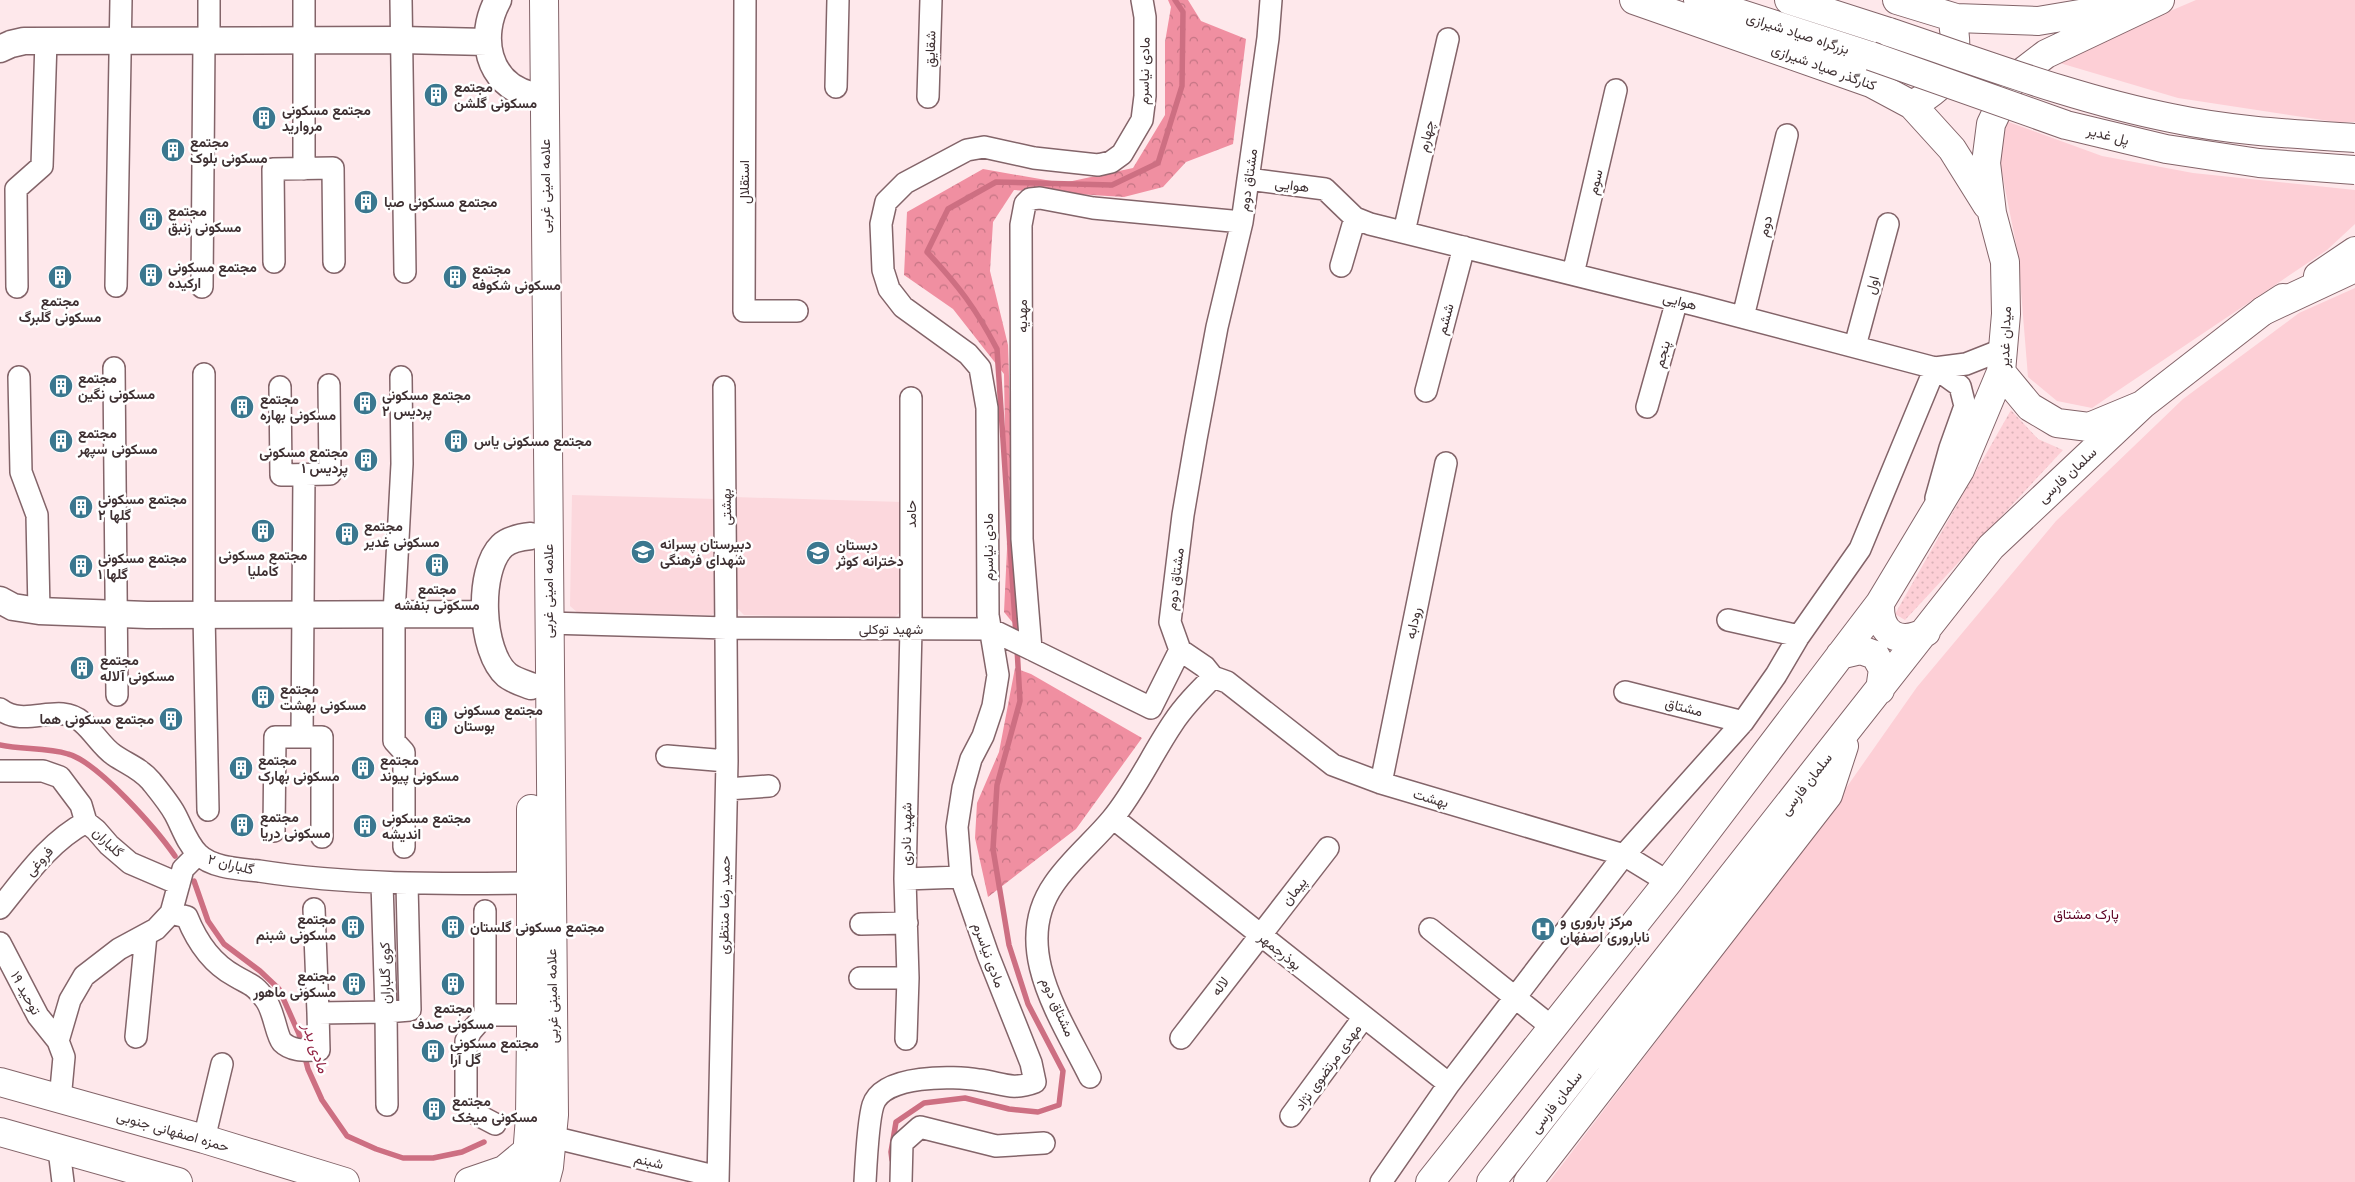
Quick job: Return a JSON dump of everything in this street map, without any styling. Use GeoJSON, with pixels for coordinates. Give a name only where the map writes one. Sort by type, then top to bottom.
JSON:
{"type":"FeatureCollection","features":[{"type":"Feature","properties":{"kind":"main road","name":"علامه امینی غربی"},"geometry":{"type":"LineString","coordinates":[[531,0],[531,1015],[545,1182]]}},
{"type":"Feature","properties":{"kind":"main road","name":"علامه امینی غربی"},"geometry":{"type":"LineString","coordinates":[[525,1182],[543,1146],[554,1115],[548,622],[544,0]]}},
{"type":"Feature","properties":{"kind":"main road","name":"کنارگذر صیاد شیرازی"},"geometry":{"type":"LineString","coordinates":[[1634,0],[1871,83],[1912,105],[1952,149],[1992,213]]}},
{"type":"Feature","properties":{"kind":"main road","name":"بزرگراه صیاد شیرازی"},"geometry":{"type":"LineString","coordinates":[[1698,0],[1871,56]]}},
{"type":"Feature","properties":{"kind":"main road","name":"بزرگراه صیاد شیرازی"},"geometry":{"type":"LineString","coordinates":[[1789,0],[2076,94],[2171,118],[2262,133],[2355,138]]}},
{"type":"Feature","properties":{"kind":"main road"},"geometry":{"type":"LineString","coordinates":[[1897,0],[1952,17],[2038,21],[2158,1]]}},
{"type":"Feature","properties":{"kind":"main road","name":"میدان غدیر"},"geometry":{"type":"LineString","coordinates":[[2158,1],[2046,54],[2012,80],[1991,124],[1986,163],[1992,213],[2005,262],[2006,314],[2002,360],[2030,407],[2057,423],[2089,427],[2142,405],[2263,311],[2355,251]]}},
{"type":"Feature","properties":{"kind":"main road"},"geometry":{"type":"LineString","coordinates":[[1912,105],[1935,92],[1951,70],[1957,43],[1952,17]]}},
{"type":"Feature","properties":{"kind":"main road","name":"پل غدیر"},"geometry":{"type":"LineString","coordinates":[[1871,56],[2066,125],[2166,149],[2259,163],[2355,170]]}},
{"type":"Feature","properties":{"kind":"main road"},"geometry":{"type":"LineString","coordinates":[[2263,311],[2355,268]]}},
{"type":"Feature","properties":{"kind":"main road"},"geometry":{"type":"LineString","coordinates":[[1430,1182],[1668,882],[1880,603],[1960,470],[2002,360]]}},
{"type":"Feature","properties":{"kind":"main road","name":"سلمان فارسی"},"geometry":{"type":"LineString","coordinates":[[1492,1182],[1991,547],[2142,405]]}},
{"type":"Feature","properties":{"kind":"main road"},"geometry":{"type":"LineString","coordinates":[[1880,603],[1880,617],[1886,630],[1899,638],[1913,639],[1926,632]]}},
{"type":"Feature","properties":{"kind":"main road"},"geometry":{"type":"LineString","coordinates":[[1840,655],[1861,650],[1875,654],[1883,669],[1880,690]]}},
{"type":"Feature","properties":{"kind":"main road"},"geometry":{"type":"LineString","coordinates":[[1528,1182],[1828,795],[1848,730]]}},
{"type":"Feature","properties":{"kind":"main road","name":"حمزه اصفهانی جنوبی"},"geometry":{"type":"LineString","coordinates":[[0,1082],[204,1139],[345,1182]]}},
{"type":"Feature","properties":{"kind":"main road"},"geometry":{"type":"LineString","coordinates":[[0,1132],[178,1182]]}},
{"type":"Feature","properties":{"kind":"main road"},"geometry":{"type":"LineString","coordinates":[[469,1182],[504,1170],[543,1146],[560,1182]]}},
{"type":"Feature","properties":{"kind":"street"},"geometry":{"type":"LineString","coordinates":[[116,286],[121,0]]}},
{"type":"Feature","properties":{"kind":"street"},"geometry":{"type":"LineString","coordinates":[[202,287],[204,41],[209,31],[209,0]]}},
{"type":"Feature","properties":{"kind":"street"},"geometry":{"type":"LineString","coordinates":[[304,0],[304,168]]}},
{"type":"Feature","properties":{"kind":"street"},"geometry":{"type":"LineString","coordinates":[[401,0],[405,272]]}},
{"type":"Feature","properties":{"kind":"street"},"geometry":{"type":"LineString","coordinates":[[498,0],[488,25],[487,42],[494,66],[511,88],[531,95]]}},
{"type":"Feature","properties":{"kind":"street","name":"استقلال"},"geometry":{"type":"LineString","coordinates":[[745,0],[744,311],[797,311]]}},
{"type":"Feature","properties":{"kind":"street"},"geometry":{"type":"LineString","coordinates":[[836,87],[838,0]]}},
{"type":"Feature","properties":{"kind":"street","name":"شقایق"},"geometry":{"type":"LineString","coordinates":[[928,97],[931,0]]}},
{"type":"Feature","properties":{"kind":"street","name":"مادی نیاسرم"},"geometry":{"type":"LineString","coordinates":[[865,1182],[873,1105],[888,1090],[914,1080],[956,1076],[1009,1087],[1035,1082],[1030,1063],[988,955],[961,877],[957,827],[963,788],[972,759],[983,736],[993,706],[998,675],[990,629],[987,408],[980,368],[968,354],[903,307],[889,289],[883,270],[881,243],[881,224],[886,202],[905,183],[967,150],[984,147],[1034,158],[1098,164],[1111,162],[1122,154],[1142,120],[1145,96],[1145,17],[1142,0]]}},
{"type":"Feature","properties":{"kind":"street","name":"مشتاق دوم"},"geometry":{"type":"LineString","coordinates":[[1180,650],[1170,622],[1183,515],[1217,327],[1242,222],[1268,38],[1271,0]]}},
{"type":"Feature","properties":{"kind":"street","name":"چهارم"},"geometry":{"type":"LineString","coordinates":[[1404,232],[1448,39]]}},
{"type":"Feature","properties":{"kind":"street"},"geometry":{"type":"LineString","coordinates":[[0,49],[17,42],[46,41],[401,40],[487,42]]}},
{"type":"Feature","properties":{"kind":"street"},"geometry":{"type":"LineString","coordinates":[[17,287],[16,189],[42,166],[46,41]]}},
{"type":"Feature","properties":{"kind":"street","name":"سوم"},"geometry":{"type":"LineString","coordinates":[[1573,274],[1616,90]]}},
{"type":"Feature","properties":{"kind":"street","name":"دوم"},"geometry":{"type":"LineString","coordinates":[[1743,317],[1787,135]]}},
{"type":"Feature","properties":{"kind":"street"},"geometry":{"type":"LineString","coordinates":[[274,262],[273,170],[304,168],[333,168],[334,262]]}},
{"type":"Feature","properties":{"kind":"street","name":"هوایی"},"geometry":{"type":"LineString","coordinates":[[1248,180],[1325,189],[1355,218],[1935,368],[2002,360]]}},
{"type":"Feature","properties":{"kind":"street","name":"مهدیه"},"geometry":{"type":"LineString","coordinates":[[1031,649],[1022,539],[1021,225],[1025,204],[1030,199],[1040,198],[1093,208],[1242,222]]}},
{"type":"Feature","properties":{"kind":"street"},"geometry":{"type":"LineString","coordinates":[[1341,266],[1355,218]]}},
{"type":"Feature","properties":{"kind":"street","name":"اول"},"geometry":{"type":"LineString","coordinates":[[1855,346],[1888,224]]}},
{"type":"Feature","properties":{"kind":"street","name":"ششم"},"geometry":{"type":"LineString","coordinates":[[1426,390],[1464,247]]}},
{"type":"Feature","properties":{"kind":"street","name":"پنجم"},"geometry":{"type":"LineString","coordinates":[[1648,407],[1677,300]]}},
{"type":"Feature","properties":{"kind":"street"},"geometry":{"type":"LineString","coordinates":[[114,368],[117,695]]}},
{"type":"Feature","properties":{"kind":"street"},"geometry":{"type":"LineString","coordinates":[[1381,1182],[1449,1084],[1624,855],[1743,722],[1776,675],[1799,636],[1860,549],[1935,368],[1960,386],[1965,406],[1950,448],[1931,518]]}},
{"type":"Feature","properties":{"kind":"street"},"geometry":{"type":"LineString","coordinates":[[204,374],[204,614],[208,810]]}},
{"type":"Feature","properties":{"kind":"street"},"geometry":{"type":"LineString","coordinates":[[19,377],[21,472],[37,515],[39,611]]}},
{"type":"Feature","properties":{"kind":"street"},"geometry":{"type":"LineString","coordinates":[[402,377],[402,464],[394,614],[394,741],[404,752],[404,848]]}},
{"type":"Feature","properties":{"kind":"street"},"geometry":{"type":"LineString","coordinates":[[280,387],[281,475],[330,474],[329,384]]}},
{"type":"Feature","properties":{"kind":"street","name":"بهشتی"},"geometry":{"type":"LineString","coordinates":[[724,387],[727,628]]}},
{"type":"Feature","properties":{"kind":"street","name":"حامد"},"geometry":{"type":"LineString","coordinates":[[911,398],[911,629]]}},
{"type":"Feature","properties":{"kind":"street","name":"رودابه"},"geometry":{"type":"LineString","coordinates":[[1381,783],[1446,462]]}},
{"type":"Feature","properties":{"kind":"street"},"geometry":{"type":"LineString","coordinates":[[302,736],[304,475]]}},
{"type":"Feature","properties":{"kind":"street"},"geometry":{"type":"LineString","coordinates":[[531,536],[512,540],[502,545],[493,560],[488,580],[485,614],[490,648],[498,662],[506,674],[531,686]]}},
{"type":"Feature","properties":{"kind":"street"},"geometry":{"type":"LineString","coordinates":[[0,600],[12,608],[39,611],[204,614],[485,614]]}},
{"type":"Feature","properties":{"kind":"street"},"geometry":{"type":"LineString","coordinates":[[1728,620],[1799,636]]}},
{"type":"Feature","properties":{"kind":"street","name":"شهید توکلی"},"geometry":{"type":"LineString","coordinates":[[548,622],[727,628],[990,629],[1151,708],[1180,650]]}},
{"type":"Feature","properties":{"kind":"street","name":"حمید رضا منتظری"},"geometry":{"type":"LineString","coordinates":[[718,1179],[727,760],[727,628]]}},
{"type":"Feature","properties":{"kind":"street","name":"شهید نادری"},"geometry":{"type":"LineString","coordinates":[[906,1039],[908,978],[905,878],[911,629]]}},
{"type":"Feature","properties":{"kind":"street"},"geometry":{"type":"LineString","coordinates":[[1180,650],[1205,666],[1213,677]]}},
{"type":"Feature","properties":{"kind":"street","name":"مشتاق دوم"},"geometry":{"type":"LineString","coordinates":[[1090,1077],[1050,998],[1040,964],[1035,935],[1039,908],[1054,883],[1113,818],[1174,720],[1213,677]]}},
{"type":"Feature","properties":{"kind":"street","name":"بهشت"},"geometry":{"type":"LineString","coordinates":[[1213,677],[1227,682],[1333,766],[1381,783],[1624,855],[1668,882]]}},
{"type":"Feature","properties":{"kind":"street","name":"مشتاق"},"geometry":{"type":"LineString","coordinates":[[1624,692],[1743,722]]}},
{"type":"Feature","properties":{"kind":"street","name":"گلباران ۲"},"geometry":{"type":"LineString","coordinates":[[0,709],[15,717],[59,714],[72,716],[82,722],[113,755],[134,765],[149,779],[174,813],[186,838],[198,854],[211,862],[244,869],[382,883],[531,883]]}},
{"type":"Feature","properties":{"kind":"street"},"geometry":{"type":"LineString","coordinates":[[274,831],[275,737],[322,737],[322,837]]}},
{"type":"Feature","properties":{"kind":"street"},"geometry":{"type":"LineString","coordinates":[[667,756],[727,760]]}},
{"type":"Feature","properties":{"kind":"street","name":"گلباران"},"geometry":{"type":"LineString","coordinates":[[0,771],[43,771],[60,777],[81,805],[86,822],[109,845],[130,863],[180,884]]}},
{"type":"Feature","properties":{"kind":"street"},"geometry":{"type":"LineString","coordinates":[[726,789],[769,786]]}},
{"type":"Feature","properties":{"kind":"street","name":"بوذرجمهر"},"geometry":{"type":"LineString","coordinates":[[1113,818],[1449,1084]]}},
{"type":"Feature","properties":{"kind":"street","name":"فروغی"},"geometry":{"type":"LineString","coordinates":[[0,908],[50,847],[69,831],[86,822]]}},
{"type":"Feature","properties":{"kind":"street","name":"پیمان"},"geometry":{"type":"LineString","coordinates":[[1259,934],[1328,848]]}},
{"type":"Feature","properties":{"kind":"street"},"geometry":{"type":"LineString","coordinates":[[60,1100],[64,1057],[58,1041],[70,1000],[84,976],[119,949],[156,930],[171,913],[183,870],[198,854]]}},
{"type":"Feature","properties":{"kind":"street"},"geometry":{"type":"LineString","coordinates":[[905,878],[961,877]]}},
{"type":"Feature","properties":{"kind":"street","name":"کوی گلباران"},"geometry":{"type":"LineString","coordinates":[[318,1013],[386,1012],[382,883]]}},
{"type":"Feature","properties":{"kind":"street"},"geometry":{"type":"LineString","coordinates":[[387,1105],[386,1012],[410,1010],[407,884]]}},
{"type":"Feature","properties":{"kind":"street"},"geometry":{"type":"LineString","coordinates":[[171,913],[187,917],[200,945],[220,966],[252,984],[267,1001],[276,1021],[281,1040],[297,1050],[319,1050],[314,909]]}},
{"type":"Feature","properties":{"kind":"street"},"geometry":{"type":"LineString","coordinates":[[485,911],[485,1015],[471,1031],[466,1041],[466,1106],[476,1114],[495,1124]]}},
{"type":"Feature","properties":{"kind":"street"},"geometry":{"type":"LineString","coordinates":[[861,924],[907,923]]}},
{"type":"Feature","properties":{"kind":"street"},"geometry":{"type":"LineString","coordinates":[[1430,929],[1553,1028]]}},
{"type":"Feature","properties":{"kind":"street","name":"لاله"},"geometry":{"type":"LineString","coordinates":[[1181,1038],[1259,934]]}},
{"type":"Feature","properties":{"kind":"street"},"geometry":{"type":"LineString","coordinates":[[136,1037],[146,935]]}},
{"type":"Feature","properties":{"kind":"street","name":"توحید ۱۹"},"geometry":{"type":"LineString","coordinates":[[0,943],[38,1016],[58,1041]]}},
{"type":"Feature","properties":{"kind":"street"},"geometry":{"type":"LineString","coordinates":[[860,978],[908,978]]}},
{"type":"Feature","properties":{"kind":"street"},"geometry":{"type":"LineString","coordinates":[[485,1015],[531,1015]]}},
{"type":"Feature","properties":{"kind":"street","name":"مهدی مرتضوی نژاد"},"geometry":{"type":"LineString","coordinates":[[1291,1116],[1364,1017]]}},
{"type":"Feature","properties":{"kind":"street"},"geometry":{"type":"LineString","coordinates":[[204,1139],[222,1064]]}},
{"type":"Feature","properties":{"kind":"street"},"geometry":{"type":"LineString","coordinates":[[901,1182],[902,1144],[920,1127],[996,1146],[1044,1143]]}},
{"type":"Feature","properties":{"kind":"street","name":"شبنم"},"geometry":{"type":"LineString","coordinates":[[543,1146],[580,1145],[718,1179]]}},
{"type":"Feature","properties":{"kind":"street"},"geometry":{"type":"LineString","coordinates":[[60,1150],[64,1182]]}},
{"type":"Feature","properties":{"kind":"shaded area","name":"دبیرستان پسرانه شهدای فرهنگی"},"geometry":{"type":"Polygon","coordinates":[[[572,495],[716,499],[716,611],[712,615],[578,613],[570,606],[572,495]]]}},
{"type":"Feature","properties":{"kind":"shaded area","name":"دبستان دخترانه کوثر"},"geometry":{"type":"Polygon","coordinates":[[[734,497],[902,502],[901,611],[893,619],[744,615],[734,605],[734,497]]]}},
{"type":"Feature","properties":{"kind":"green space"},"geometry":{"type":"Polygon","coordinates":[[[1168,0],[1188,0],[1201,21],[1246,39],[1233,144],[1186,162],[1163,187],[1124,197],[1014,190],[993,222],[990,271],[1008,345],[1017,628],[1004,612],[1007,549],[1004,374],[953,309],[904,275],[907,212],[983,169],[1063,183],[1133,168],[1165,115],[1165,42],[1171,7],[1168,0]]]}},
{"type":"Feature","properties":{"kind":"green space"},"geometry":{"type":"Polygon","coordinates":[[[2196,0],[2355,0],[2355,122],[2336,122],[2178,98],[2053,61],[2196,0]]]}},
{"type":"Feature","properties":{"kind":"green space"},"geometry":{"type":"Polygon","coordinates":[[[2006,121],[2102,156],[2193,173],[2355,190],[2355,224],[2327,250],[2092,408],[2057,401],[2028,377],[2018,254],[1999,158],[2006,121]]]}},
{"type":"Feature","properties":{"kind":"green space","name":"پارک مشتاق"},"geometry":{"type":"Polygon","coordinates":[[[2355,288],[2355,1182],[1549,1182],[1806,845],[1917,687],[2056,521],[2183,399],[2299,313],[2355,288]]]}},
{"type":"Feature","properties":{"kind":"green space"},"geometry":{"type":"Polygon","coordinates":[[[2011,410],[2038,439],[2063,450],[1905,620],[1895,614],[2011,410]]]}},
{"type":"Feature","properties":{"kind":"green space"},"geometry":{"type":"Polygon","coordinates":[[[1015,668],[1031,674],[1142,738],[1076,829],[988,897],[975,838],[977,803],[999,752],[1015,668]]]}},
{"type":"Feature","properties":{"kind":"waterway"},"geometry":{"type":"LineString","coordinates":[[1016,636],[997,349],[966,298],[927,252],[948,209],[996,182],[1112,185],[1158,163],[1182,86],[1183,12],[1175,0]]}},
{"type":"Feature","properties":{"kind":"waterway"},"geometry":{"type":"LineString","coordinates":[[892,1160],[891,1152],[896,1122],[924,1103],[965,1098],[1009,1109],[1038,1112],[1059,1105],[1063,1071],[1028,1004],[1009,945],[993,849],[997,785],[1020,701],[1017,648]]}},
{"type":"Feature","properties":{"kind":"waterway","name":"مادی بدر"},"geometry":{"type":"LineString","coordinates":[[0,745],[60,752],[80,760],[95,770],[126,798],[155,830],[175,856]]}},
{"type":"Feature","properties":{"kind":"waterway","name":"مادی بدر"},"geometry":{"type":"LineString","coordinates":[[194,881],[208,921],[224,944],[260,971],[279,989],[299,1034],[308,1069],[322,1100],[347,1136],[403,1158],[433,1158],[462,1152],[484,1142]]}},
{"type":"Feature","properties":{"kind":"place","name":"مجتمع مسکونی گلشن"},"geometry":{"type":"Point","coordinates":[436,95]}},
{"type":"Feature","properties":{"kind":"place","name":"مجتمع مسکونی مروارید"},"geometry":{"type":"Point","coordinates":[264,118]}},
{"type":"Feature","properties":{"kind":"place","name":"مجتمع مسکونی بلوک"},"geometry":{"type":"Point","coordinates":[173,150]}},
{"type":"Feature","properties":{"kind":"place","name":"مجتمع مسکونی صبا"},"geometry":{"type":"Point","coordinates":[366,202]}},
{"type":"Feature","properties":{"kind":"place","name":"مجتمع مسکونی زنبق"},"geometry":{"type":"Point","coordinates":[151,219]}},
{"type":"Feature","properties":{"kind":"place","name":"مجتمع مسکونی ارکیده"},"geometry":{"type":"Point","coordinates":[151,275]}},
{"type":"Feature","properties":{"kind":"place","name":"مجتمع مسکونی گلبرگ"},"geometry":{"type":"Point","coordinates":[60,277]}},
{"type":"Feature","properties":{"kind":"place","name":"مجتمع مسکونی شکوفه"},"geometry":{"type":"Point","coordinates":[455,277]}},
{"type":"Feature","properties":{"kind":"place","name":"مجتمع مسکونی نگین"},"geometry":{"type":"Point","coordinates":[61,386]}},
{"type":"Feature","properties":{"kind":"place","name":"مجتمع مسکونی پردیس ۲"},"geometry":{"type":"Point","coordinates":[365,403]}},
{"type":"Feature","properties":{"kind":"place","name":"مجتمع مسکونی بهاره"},"geometry":{"type":"Point","coordinates":[242,407]}},
{"type":"Feature","properties":{"kind":"place","name":"مجتمع مسکونی سپهر"},"geometry":{"type":"Point","coordinates":[61,441]}},
{"type":"Feature","properties":{"kind":"place","name":"مجتمع مسکونی یاس"},"geometry":{"type":"Point","coordinates":[456,441]}},
{"type":"Feature","properties":{"kind":"place","name":"مجتمع مسکونی پردیس ۱"},"geometry":{"type":"Point","coordinates":[366,460]}},
{"type":"Feature","properties":{"kind":"place","name":"مجتمع مسکونی گلها ۲"},"geometry":{"type":"Point","coordinates":[81,507]}},
{"type":"Feature","properties":{"kind":"place","name":"مجتمع مسکونی کاملیا"},"geometry":{"type":"Point","coordinates":[263,531]}},
{"type":"Feature","properties":{"kind":"place","name":"مجتمع مسکونی غدیر"},"geometry":{"type":"Point","coordinates":[347,534]}},
{"type":"Feature","properties":{"kind":"place","name":"دبیرستان پسرانه شهدای فرهنگی"},"geometry":{"type":"Point","coordinates":[643,552]}},
{"type":"Feature","properties":{"kind":"place","name":"دبستان دخترانه کوثر"},"geometry":{"type":"Point","coordinates":[818,553]}},
{"type":"Feature","properties":{"kind":"place","name":"مجتمع مسکونی بنفشه"},"geometry":{"type":"Point","coordinates":[437,565]}},
{"type":"Feature","properties":{"kind":"place","name":"مجتمع مسکونی گلها ۱"},"geometry":{"type":"Point","coordinates":[81,566]}},
{"type":"Feature","properties":{"kind":"place","name":"مجتمع مسکونی آلاله"},"geometry":{"type":"Point","coordinates":[82,668]}},
{"type":"Feature","properties":{"kind":"place","name":"مجتمع مسکونی بهشت"},"geometry":{"type":"Point","coordinates":[263,697]}},
{"type":"Feature","properties":{"kind":"place","name":"مجتمع مسکونی بوستان"},"geometry":{"type":"Point","coordinates":[436,718]}},
{"type":"Feature","properties":{"kind":"place","name":"مجتمع مسکونی هما"},"geometry":{"type":"Point","coordinates":[171,719]}},
{"type":"Feature","properties":{"kind":"place","name":"مجتمع مسکونی بهارک"},"geometry":{"type":"Point","coordinates":[241,768]}},
{"type":"Feature","properties":{"kind":"place","name":"مجتمع مسکونی پیوند"},"geometry":{"type":"Point","coordinates":[363,768]}},
{"type":"Feature","properties":{"kind":"place","name":"مجتمع مسکونی دریا"},"geometry":{"type":"Point","coordinates":[242,825]}},
{"type":"Feature","properties":{"kind":"place","name":"مجتمع مسکونی اندیشه"},"geometry":{"type":"Point","coordinates":[365,826]}},
{"type":"Feature","properties":{"kind":"place","name":"مجتمع مسکونی شبنم"},"geometry":{"type":"Point","coordinates":[353,927]}},
{"type":"Feature","properties":{"kind":"place","name":"مجتمع مسکونی گلستان"},"geometry":{"type":"Point","coordinates":[453,927]}},
{"type":"Feature","properties":{"kind":"place","name":"مرکز باروری و ناباروری اصفهان"},"geometry":{"type":"Point","coordinates":[1543,929]}},
{"type":"Feature","properties":{"kind":"place","name":"مجتمع مسکونی ماهور"},"geometry":{"type":"Point","coordinates":[354,984]}},
{"type":"Feature","properties":{"kind":"place","name":"مجتمع مسکونی صدف"},"geometry":{"type":"Point","coordinates":[453,984]}},
{"type":"Feature","properties":{"kind":"place","name":"مجتمع مسکونی گل آرا"},"geometry":{"type":"Point","coordinates":[433,1051]}},
{"type":"Feature","properties":{"kind":"place","name":"مجتمع مسکونی میخک"},"geometry":{"type":"Point","coordinates":[434,1109]}}]}
